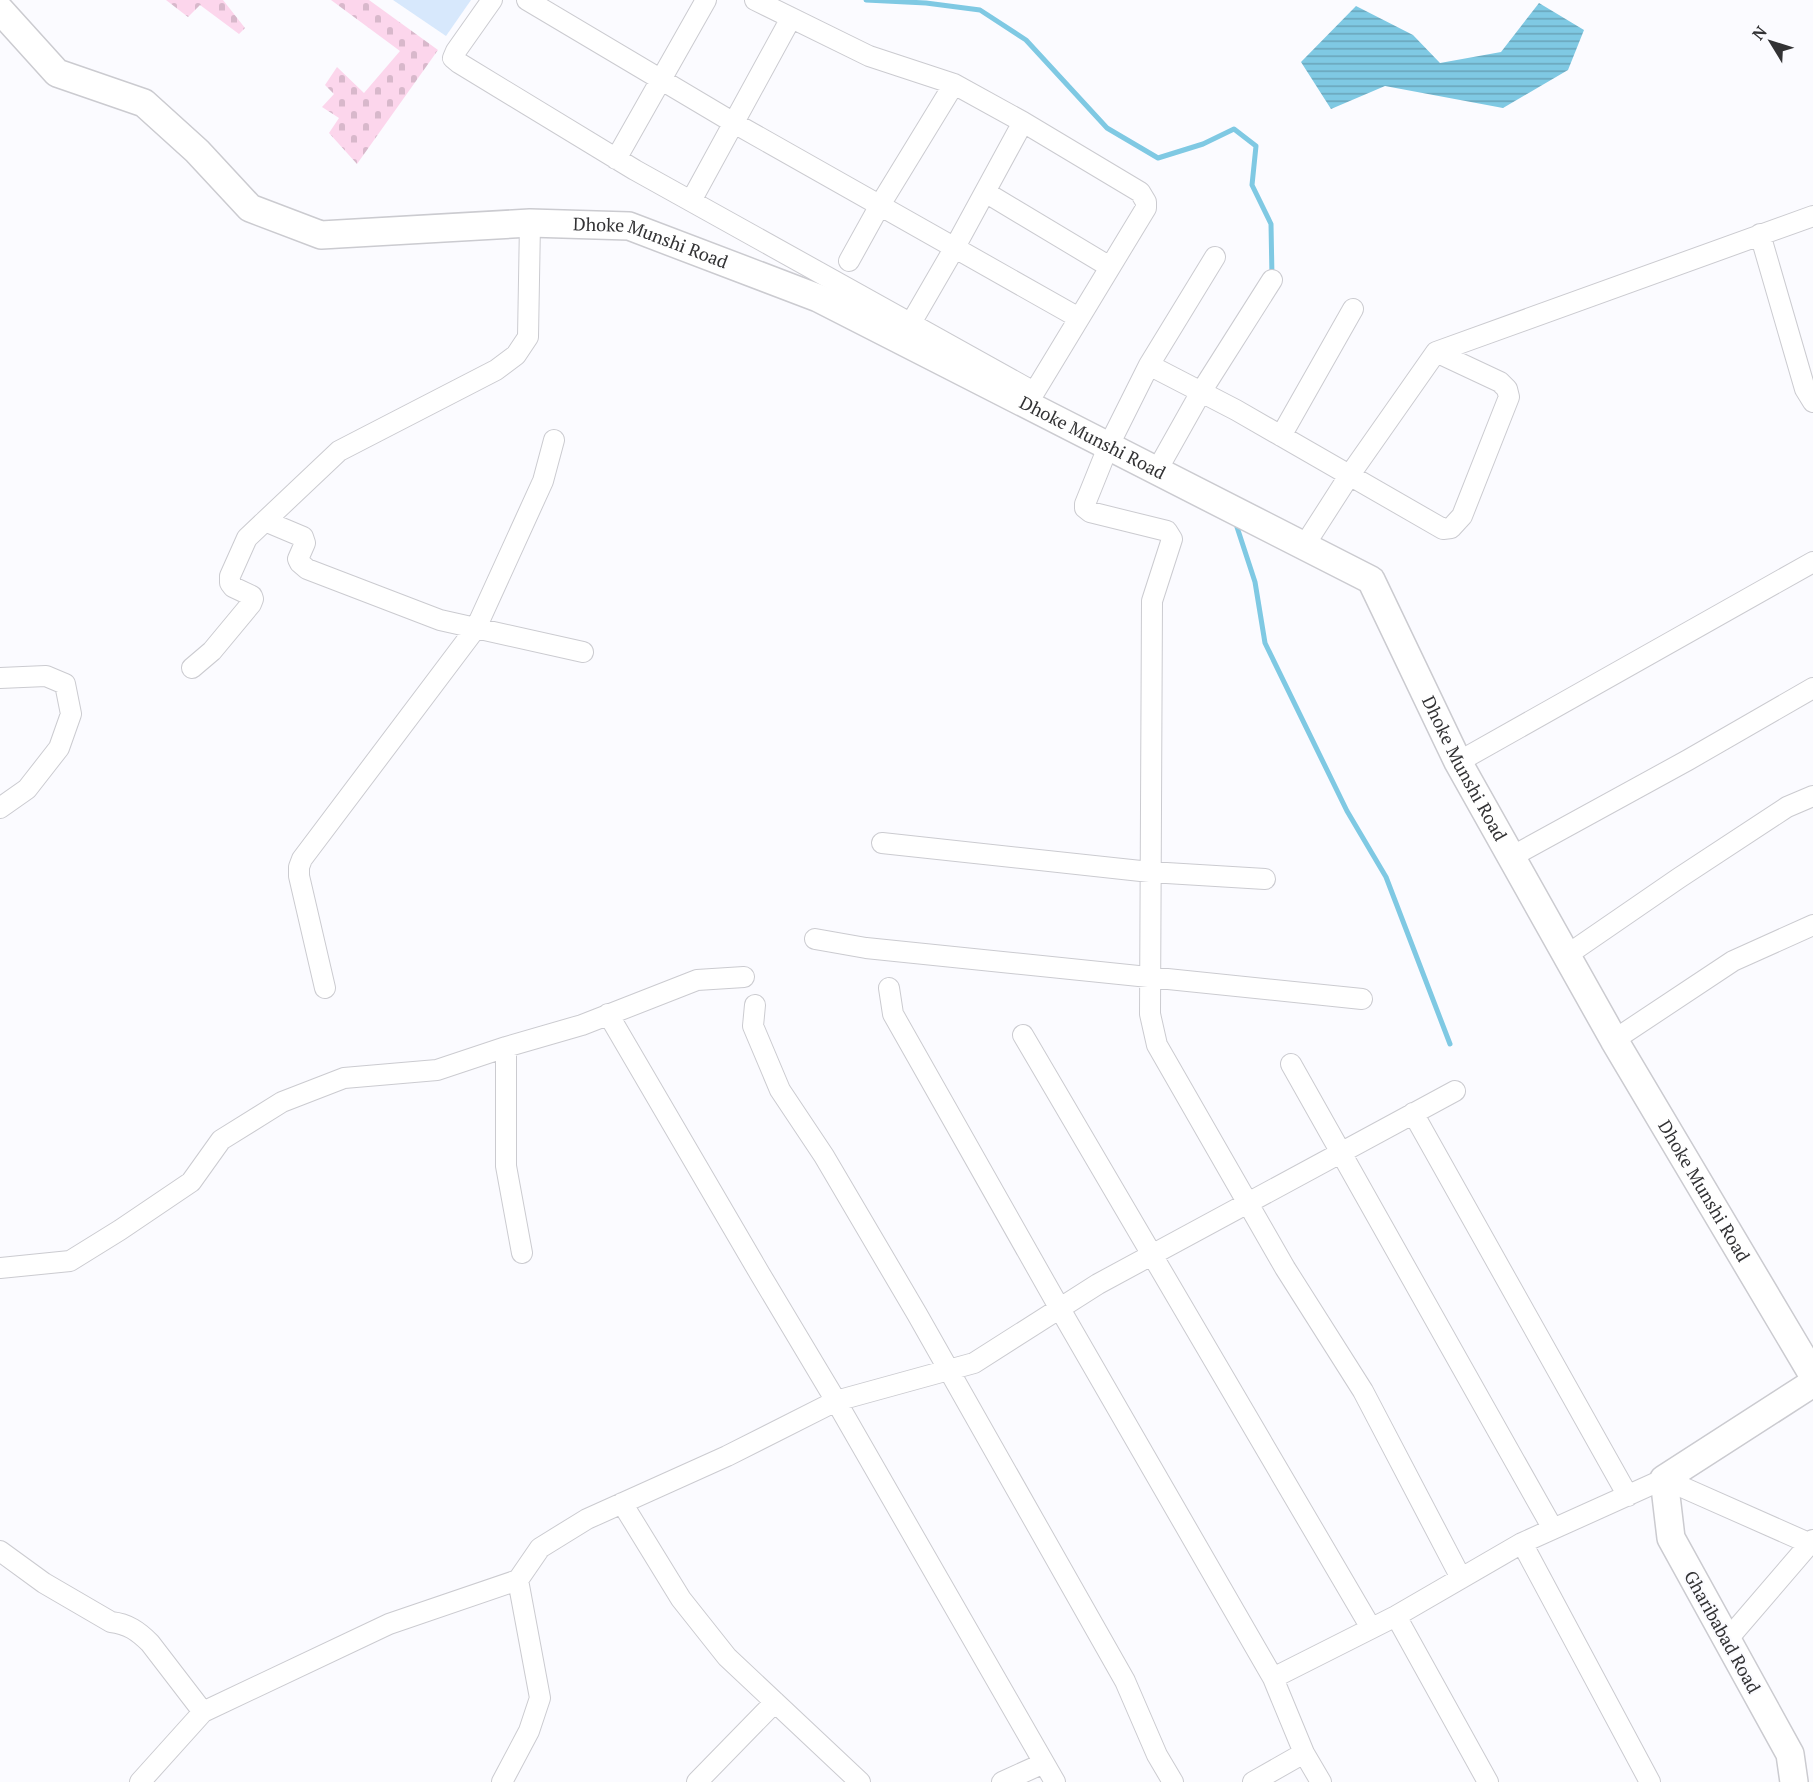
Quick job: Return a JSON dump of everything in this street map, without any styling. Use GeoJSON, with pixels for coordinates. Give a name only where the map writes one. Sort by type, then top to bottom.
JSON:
{"type":"FeatureCollection","features":[{"type":"Feature","properties":{"kind":"street"},"geometry":{"type":"LineString","coordinates":[[492,0],[456,51],[453,58],[459,63],[616,159],[911,323],[1030,399],[1146,208],[1146,202],[1140,192],[954,84],[869,56],[755,0]]}},
{"type":"Feature","properties":{"kind":"street"},"geometry":{"type":"LineString","coordinates":[[527,0],[734,123],[1079,318]]}},
{"type":"Feature","properties":{"kind":"street"},"geometry":{"type":"LineString","coordinates":[[616,159],[706,0]]}},
{"type":"Feature","properties":{"kind":"street","name":"Dhoke Munshi Road"},"geometry":{"type":"LineString","coordinates":[[0,10],[57,73],[144,103],[197,151],[250,208],[321,236],[530,223],[629,226],[818,298],[1030,399],[1108,447],[1371,580],[1458,762],[1614,1040],[1813,1375]]}},
{"type":"Feature","properties":{"kind":"street"},"geometry":{"type":"LineString","coordinates":[[692,201],[791,18]]}},
{"type":"Feature","properties":{"kind":"street"},"geometry":{"type":"LineString","coordinates":[[849,261],[880,205],[954,84]]}},
{"type":"Feature","properties":{"kind":"street"},"geometry":{"type":"LineString","coordinates":[[911,323],[1023,122]]}},
{"type":"Feature","properties":{"kind":"street"},"geometry":{"type":"LineString","coordinates":[[985,192],[1110,267]]}},
{"type":"Feature","properties":{"kind":"street"},"geometry":{"type":"LineString","coordinates":[[1304,546],[1349,476],[1436,352],[1813,216]]}},
{"type":"Feature","properties":{"kind":"street"},"geometry":{"type":"LineString","coordinates":[[192,668],[212,651],[253,600],[252,596],[233,587],[230,583],[230,576],[247,538],[339,451],[496,370],[516,355],[528,337],[530,223]]}},
{"type":"Feature","properties":{"kind":"street"},"geometry":{"type":"LineString","coordinates":[[1760,234],[1805,389],[1813,402]]}},
{"type":"Feature","properties":{"kind":"street"},"geometry":{"type":"LineString","coordinates":[[1215,256],[1149,365],[1108,447],[1085,504],[1085,508],[1090,512],[1167,531],[1172,539],[1152,601],[1150,1014],[1157,1046],[1285,1268],[1363,1390],[1461,1578]]}},
{"type":"Feature","properties":{"kind":"street"},"geometry":{"type":"LineString","coordinates":[[1156,472],[1201,392],[1272,280]]}},
{"type":"Feature","properties":{"kind":"street"},"geometry":{"type":"LineString","coordinates":[[1281,436],[1353,309]]}},
{"type":"Feature","properties":{"kind":"street"},"geometry":{"type":"LineString","coordinates":[[1149,365],[1281,436],[1443,529],[1451,528],[1462,516],[1509,397],[1507,389],[1500,382],[1436,352]]}},
{"type":"Feature","properties":{"kind":"street"},"geometry":{"type":"LineString","coordinates":[[325,988],[299,876],[302,859],[476,628],[543,481],[554,440]]}},
{"type":"Feature","properties":{"kind":"street"},"geometry":{"type":"LineString","coordinates":[[265,521],[303,537],[305,543],[298,559],[307,569],[440,620],[584,652]]}},
{"type":"Feature","properties":{"kind":"street"},"geometry":{"type":"LineString","coordinates":[[1458,762],[1813,562]]}},
{"type":"Feature","properties":{"kind":"street"},"geometry":{"type":"LineString","coordinates":[[0,678],[46,676],[65,684],[71,714],[58,748],[27,789],[0,808]]}},
{"type":"Feature","properties":{"kind":"street"},"geometry":{"type":"LineString","coordinates":[[1512,857],[1813,688]]}},
{"type":"Feature","properties":{"kind":"street"},"geometry":{"type":"LineString","coordinates":[[1567,955],[1787,807],[1813,796]]}},
{"type":"Feature","properties":{"kind":"street"},"geometry":{"type":"LineString","coordinates":[[882,843],[1150,872],[1265,879]]}},
{"type":"Feature","properties":{"kind":"street"},"geometry":{"type":"LineString","coordinates":[[1614,1040],[1733,961],[1813,925]]}},
{"type":"Feature","properties":{"kind":"street"},"geometry":{"type":"LineString","coordinates":[[815,939],[866,948],[1362,999]]}},
{"type":"Feature","properties":{"kind":"street"},"geometry":{"type":"LineString","coordinates":[[0,1268],[70,1261],[191,1182],[221,1140],[282,1102],[344,1078],[437,1070],[582,1025],[697,980],[744,977]]}},
{"type":"Feature","properties":{"kind":"street"},"geometry":{"type":"LineString","coordinates":[[889,988],[893,1014],[1273,1678],[1304,1753],[1321,1782]]}},
{"type":"Feature","properties":{"kind":"street"},"geometry":{"type":"LineString","coordinates":[[754,1005],[753,1026],[780,1090],[824,1156],[949,1370],[1125,1680],[1157,1755],[1173,1782]]}},
{"type":"Feature","properties":{"kind":"street"},"geometry":{"type":"LineString","coordinates":[[609,1014],[836,1401],[1055,1782]]}},
{"type":"Feature","properties":{"kind":"street"},"geometry":{"type":"LineString","coordinates":[[1023,1035],[1371,1628]]}},
{"type":"Feature","properties":{"kind":"street"},"geometry":{"type":"LineString","coordinates":[[506,1047],[506,1166],[522,1252]]}},
{"type":"Feature","properties":{"kind":"street"},"geometry":{"type":"LineString","coordinates":[[1291,1064],[1553,1529]]}},
{"type":"Feature","properties":{"kind":"street"},"geometry":{"type":"LineString","coordinates":[[140,1782],[203,1712],[388,1624],[518,1580],[540,1548],[587,1519],[727,1456],[836,1401],[974,1363],[1098,1284],[1455,1091]]}},
{"type":"Feature","properties":{"kind":"street"},"geometry":{"type":"LineString","coordinates":[[1413,1113],[1628,1496]]}},
{"type":"Feature","properties":{"kind":"street"},"geometry":{"type":"LineString","coordinates":[[1273,1678],[1396,1616],[1522,1543],[1664,1479],[1813,1383]]}},
{"type":"Feature","properties":{"kind":"street"},"geometry":{"type":"LineString","coordinates":[[1664,1479],[1812,1543],[1726,1640]]}},
{"type":"Feature","properties":{"kind":"street","name":"Gharibabad Road"},"geometry":{"type":"LineString","coordinates":[[1664,1479],[1671,1538],[1790,1754],[1794,1782]]}},
{"type":"Feature","properties":{"kind":"street"},"geometry":{"type":"LineString","coordinates":[[622,1503],[681,1599],[728,1657],[859,1782]]}},
{"type":"Feature","properties":{"kind":"street"},"geometry":{"type":"LineString","coordinates":[[1522,1543],[1650,1782]]}},
{"type":"Feature","properties":{"kind":"street"},"geometry":{"type":"LineString","coordinates":[[0,1551],[53,1588],[111,1622],[127,1626],[141,1635],[150,1643],[203,1712]]}},
{"type":"Feature","properties":{"kind":"street"},"geometry":{"type":"LineString","coordinates":[[502,1782],[529,1731],[540,1698],[518,1580]]}},
{"type":"Feature","properties":{"kind":"street"},"geometry":{"type":"LineString","coordinates":[[1396,1616],[1488,1782]]}},
{"type":"Feature","properties":{"kind":"street"},"geometry":{"type":"LineString","coordinates":[[698,1782],[775,1702]]}},
{"type":"Feature","properties":{"kind":"street"},"geometry":{"type":"LineString","coordinates":[[1253,1782],[1304,1753]]}},
{"type":"Feature","properties":{"kind":"street"},"geometry":{"type":"LineString","coordinates":[[1002,1782],[1044,1763]]}},
{"type":"Feature","properties":{"kind":"green space"},"geometry":{"type":"Polygon","coordinates":[[[166,0],[223,0],[245,28],[239,34],[200,5],[188,17],[166,0]]]}},
{"type":"Feature","properties":{"kind":"green space"},"geometry":{"type":"Polygon","coordinates":[[[331,0],[369,0],[438,50],[357,164],[329,133],[339,118],[322,107],[334,94],[325,85],[337,67],[364,93],[400,51],[331,0]]]}},
{"type":"Feature","properties":{"kind":"water"},"geometry":{"type":"Polygon","coordinates":[[[1539,3],[1584,30],[1568,70],[1503,108],[1385,86],[1331,109],[1301,62],[1356,6],[1413,35],[1440,63],[1501,52],[1539,3]]]}},
{"type":"Feature","properties":{"kind":"building"},"geometry":{"type":"Polygon","coordinates":[[[393,0],[471,0],[446,36],[393,0]]]}},
{"type":"Feature","properties":{"kind":"waterway"},"geometry":{"type":"LineString","coordinates":[[866,0],[926,3],[980,10],[1026,40],[1107,128],[1158,158],[1203,144],[1234,129],[1256,146],[1252,185],[1271,224],[1272,277]]}},
{"type":"Feature","properties":{"kind":"waterway"},"geometry":{"type":"LineString","coordinates":[[1234,522],[1255,582],[1265,643],[1347,811],[1386,877],[1450,1044]]}}]}
